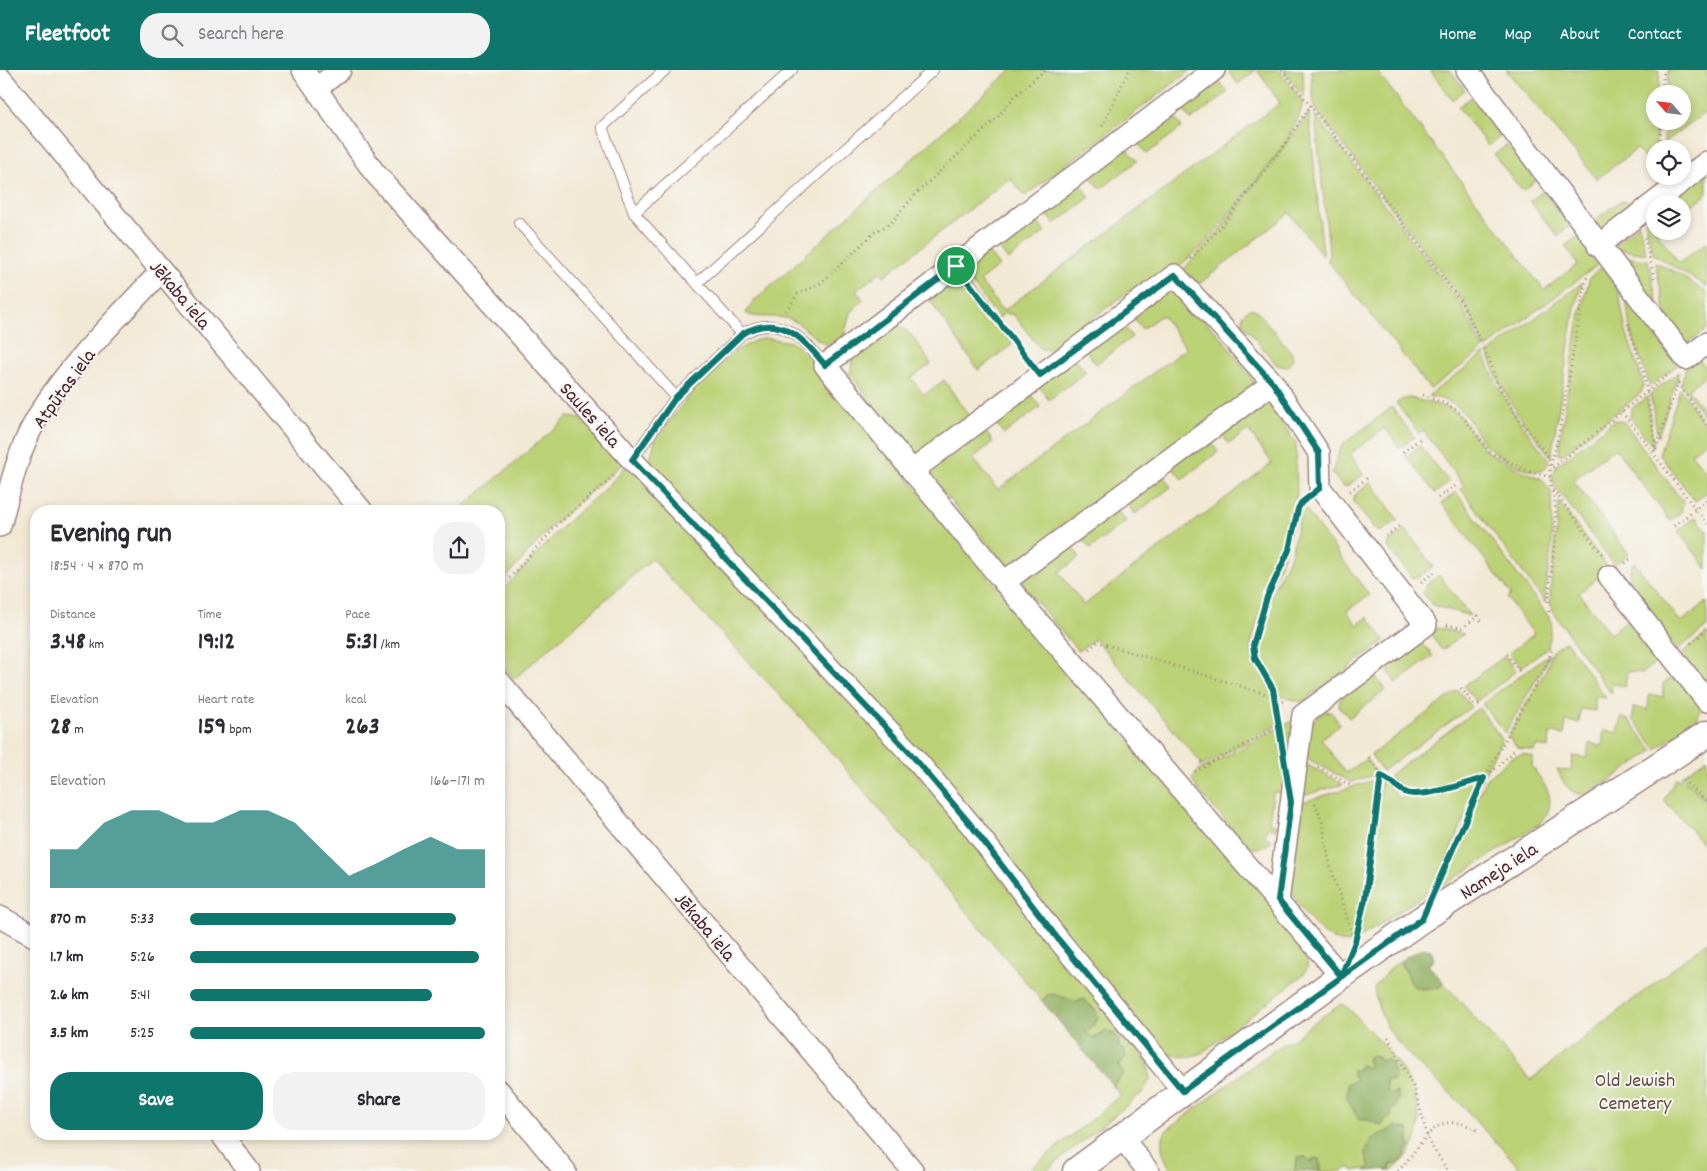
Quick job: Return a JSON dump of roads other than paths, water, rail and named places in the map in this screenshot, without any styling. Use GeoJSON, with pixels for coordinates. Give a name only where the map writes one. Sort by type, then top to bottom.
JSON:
{"type":"FeatureCollection","features":[{"type":"Feature","properties":{"kind":"street","name":"Saules iela"},"geometry":{"type":"LineString","coordinates":[[303,70],[374,172],[632,460],[910,753],[971,825],[1058,939],[1183,1091]]}},
{"type":"Feature","properties":{"kind":"street"},"geometry":{"type":"LineString","coordinates":[[317,88],[340,70]]}},
{"type":"Feature","properties":{"kind":"street"},"geometry":{"type":"LineString","coordinates":[[1214,70],[825,365],[1004,582],[1278,900],[1341,976]]}},
{"type":"Feature","properties":{"kind":"street"},"geometry":{"type":"LineString","coordinates":[[1468,70],[1598,246],[1686,359],[1707,343]]}},
{"type":"Feature","properties":{"kind":"street","name":"Jēkaba iela"},"geometry":{"type":"LineString","coordinates":[[0,78],[357,505]]}},
{"type":"Feature","properties":{"kind":"street"},"geometry":{"type":"LineString","coordinates":[[1598,246],[1707,162]]}},
{"type":"Feature","properties":{"kind":"street","name":"Atpūtas iela"},"geometry":{"type":"LineString","coordinates":[[0,526],[14,474],[34,422],[68,374],[161,271]]}},
{"type":"Feature","properties":{"kind":"street"},"geometry":{"type":"LineString","coordinates":[[912,471],[1175,275],[1273,383],[1319,453],[1320,488],[1426,624],[1302,715],[1278,900]]}},
{"type":"Feature","properties":{"kind":"street"},"geometry":{"type":"LineString","coordinates":[[1004,582],[1273,383]]}},
{"type":"Feature","properties":{"kind":"street"},"geometry":{"type":"LineString","coordinates":[[1609,576],[1707,701]]}},
{"type":"Feature","properties":{"kind":"street","name":"Jēkaba iela"},"geometry":{"type":"LineString","coordinates":[[505,688],[913,1171]]}},
{"type":"Feature","properties":{"kind":"street","name":"Nameja iela"},"geometry":{"type":"LineString","coordinates":[[1076,1171],[1121,1136],[1422,919],[1707,734]]}},
{"type":"Feature","properties":{"kind":"street"},"geometry":{"type":"LineString","coordinates":[[0,918],[30,934]]}},
{"type":"Feature","properties":{"kind":"street"},"geometry":{"type":"LineString","coordinates":[[505,1098],[564,1171]]}},
{"type":"Feature","properties":{"kind":"street"},"geometry":{"type":"LineString","coordinates":[[1121,1136],[1148,1171]]}},
{"type":"Feature","properties":{"kind":"street"},"geometry":{"type":"LineString","coordinates":[[226,1140],[249,1171]]}},
{"type":"Feature","properties":{"kind":"lane"},"geometry":{"type":"LineString","coordinates":[[665,70],[602,126],[634,213],[742,334]]}},
{"type":"Feature","properties":{"kind":"lane"},"geometry":{"type":"LineString","coordinates":[[634,213],[792,70]]}},
{"type":"Feature","properties":{"kind":"lane"},"geometry":{"type":"LineString","coordinates":[[696,283],[933,70]]}},
{"type":"Feature","properties":{"kind":"lane"},"geometry":{"type":"LineString","coordinates":[[519,223],[676,397]]}},
{"type":"Feature","properties":{"kind":"lane"},"geometry":{"type":"LineString","coordinates":[[632,460],[676,397],[742,334],[760,327],[776,326],[790,331],[803,340],[825,365]]}},
{"type":"Feature","properties":{"kind":"park label","name":"Old Jewish Cemetery"},"geometry":{"type":"Point","coordinates":[1635,1090]}}]}
